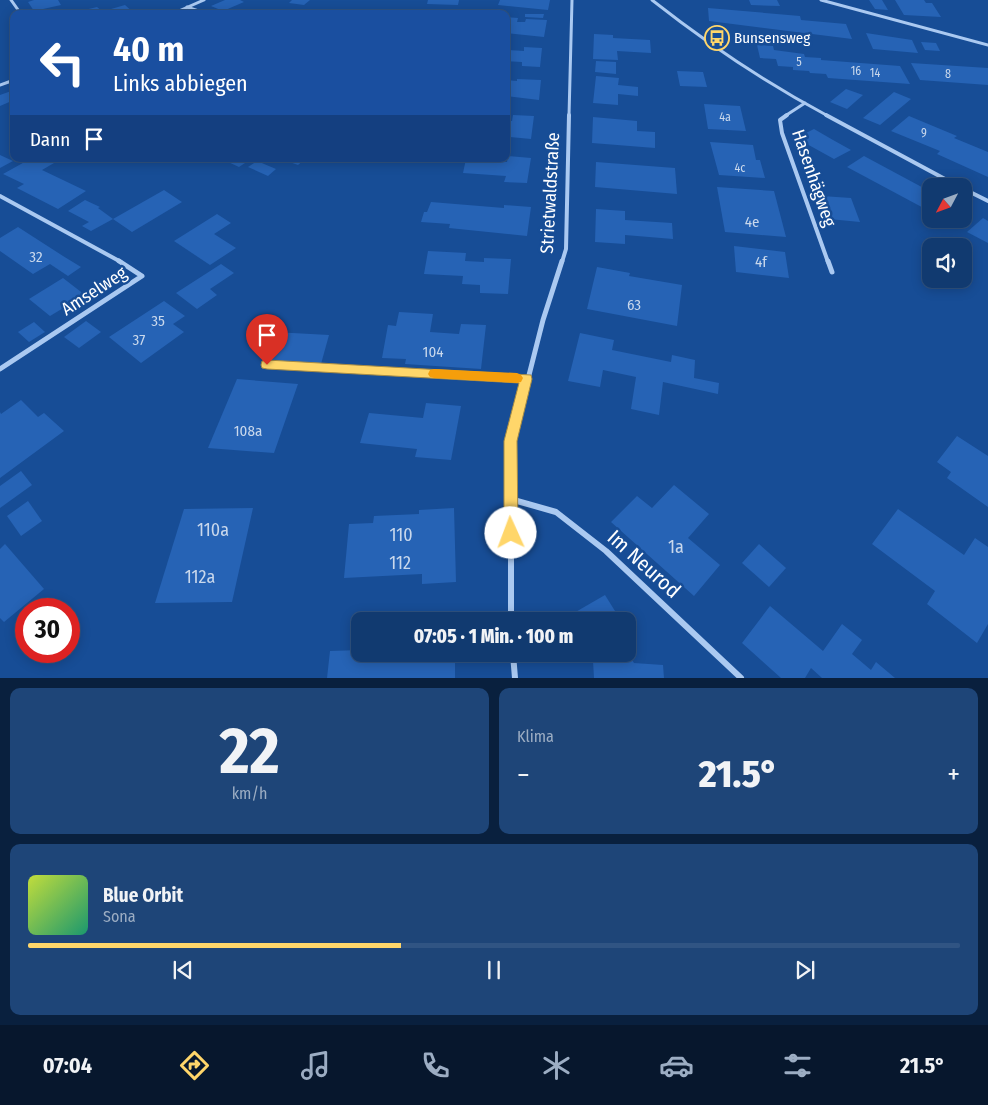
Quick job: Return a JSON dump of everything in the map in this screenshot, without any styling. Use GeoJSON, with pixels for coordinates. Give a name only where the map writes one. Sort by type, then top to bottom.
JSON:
{"type":"FeatureCollection","features":[{"type":"Feature","properties":{"kind":"street"},"geometry":{"type":"LineString","coordinates":[[181,10],[204,0]]}},
{"type":"Feature","properties":{"kind":"street","name":"Strietwaldstraße"},"geometry":{"type":"LineString","coordinates":[[512,612],[510,441],[543,320],[566,250],[572,0]]}},
{"type":"Feature","properties":{"kind":"street","name":"Hasenhägweg"},"geometry":{"type":"LineString","coordinates":[[652,0],[703,40],[805,103],[943,178]]}},
{"type":"Feature","properties":{"kind":"street"},"geometry":{"type":"LineString","coordinates":[[821,0],[988,45]]}},
{"type":"Feature","properties":{"kind":"street"},"geometry":{"type":"LineString","coordinates":[[187,7],[196,10]]}},
{"type":"Feature","properties":{"kind":"street","name":"Hasenhägweg"},"geometry":{"type":"LineString","coordinates":[[805,103],[780,120],[782,133],[832,272]]}},
{"type":"Feature","properties":{"kind":"street"},"geometry":{"type":"LineString","coordinates":[[972,193],[988,201]]}},
{"type":"Feature","properties":{"kind":"street","name":"Amselweg"},"geometry":{"type":"LineString","coordinates":[[0,196],[108,254],[142,276],[0,369]]}},
{"type":"Feature","properties":{"kind":"street","name":"Im Neurod"},"geometry":{"type":"LineString","coordinates":[[510,499],[556,512],[599,545],[742,678]]}},
{"type":"Feature","properties":{"kind":"street"},"geometry":{"type":"LineString","coordinates":[[514,662],[515,678]]}},
{"type":"Feature","properties":{"kind":"lane"},"geometry":{"type":"LineString","coordinates":[[267,365],[526,379]]}},
{"type":"Feature","properties":{"kind":"building"},"geometry":{"type":"Polygon","coordinates":[[[34,0],[58,0],[61,5],[33,10],[28,2],[34,0]]]}},
{"type":"Feature","properties":{"kind":"building"},"geometry":{"type":"Polygon","coordinates":[[[225,0],[240,0],[244,2],[225,10],[211,6],[225,0]]]}},
{"type":"Feature","properties":{"kind":"building"},"geometry":{"type":"Polygon","coordinates":[[[292,0],[310,0],[304,5],[289,3],[292,0]]]}},
{"type":"Feature","properties":{"kind":"building"},"geometry":{"type":"Polygon","coordinates":[[[428,0],[459,0],[458,5],[427,4],[428,0]]]}},
{"type":"Feature","properties":{"kind":"building"},"geometry":{"type":"Polygon","coordinates":[[[500,0],[550,0],[548,10],[498,5],[500,0]]]}},
{"type":"Feature","properties":{"kind":"building"},"geometry":{"type":"Polygon","coordinates":[[[749,0],[777,0],[780,6],[751,5],[749,0]]]}},
{"type":"Feature","properties":{"kind":"building"},"geometry":{"type":"Polygon","coordinates":[[[869,0],[882,0],[888,10],[875,9],[869,0]]]}},
{"type":"Feature","properties":{"kind":"building"},"geometry":{"type":"Polygon","coordinates":[[[895,0],[924,0],[926,3],[932,3],[941,17],[904,15],[895,0]]]}},
{"type":"Feature","properties":{"kind":"building"},"geometry":{"type":"Polygon","coordinates":[[[125,5],[131,10],[108,10],[125,5]]]}},
{"type":"Feature","properties":{"kind":"building"},"geometry":{"type":"Polygon","coordinates":[[[97,7],[101,10],[84,10],[97,7]]]}},
{"type":"Feature","properties":{"kind":"building"},"geometry":{"type":"Polygon","coordinates":[[[708,8],[800,16],[801,20],[846,24],[852,39],[709,21],[708,8]]]}},
{"type":"Feature","properties":{"kind":"building"},"geometry":{"type":"Polygon","coordinates":[[[525,14],[544,14],[543,18],[525,17],[525,14]]]}},
{"type":"Feature","properties":{"kind":"building"},"geometry":{"type":"Polygon","coordinates":[[[510,17],[518,18],[517,22],[525,22],[526,19],[547,20],[544,37],[510,33],[510,17]]]}},
{"type":"Feature","properties":{"kind":"building"},"geometry":{"type":"Polygon","coordinates":[[[866,33],[912,40],[918,53],[873,49],[866,33]]]}},
{"type":"Feature","properties":{"kind":"building"},"geometry":{"type":"Polygon","coordinates":[[[594,34],[613,35],[613,38],[650,40],[651,53],[617,51],[618,60],[593,59],[594,34]]]}},
{"type":"Feature","properties":{"kind":"building"},"geometry":{"type":"Polygon","coordinates":[[[921,42],[936,43],[940,51],[925,50],[921,42]]]}},
{"type":"Feature","properties":{"kind":"building"},"geometry":{"type":"Polygon","coordinates":[[[757,45],[773,46],[774,50],[804,54],[805,57],[821,58],[821,60],[900,66],[910,84],[828,78],[826,74],[793,70],[793,67],[778,66],[776,59],[760,58],[757,45]]]}},
{"type":"Feature","properties":{"kind":"building"},"geometry":{"type":"Polygon","coordinates":[[[524,47],[542,48],[540,67],[522,66],[522,62],[510,61],[510,50],[524,51],[524,47]]]}},
{"type":"Feature","properties":{"kind":"building"},"geometry":{"type":"Polygon","coordinates":[[[596,61],[616,62],[616,74],[595,72],[596,61]]]}},
{"type":"Feature","properties":{"kind":"building"},"geometry":{"type":"Polygon","coordinates":[[[911,63],[988,68],[988,85],[920,80],[911,63]]]}},
{"type":"Feature","properties":{"kind":"building"},"geometry":{"type":"Polygon","coordinates":[[[677,71],[703,72],[707,87],[680,86],[677,71]]]}},
{"type":"Feature","properties":{"kind":"building"},"geometry":{"type":"Polygon","coordinates":[[[596,76],[619,78],[618,85],[638,87],[638,96],[618,94],[618,105],[593,103],[596,76]]]}},
{"type":"Feature","properties":{"kind":"building"},"geometry":{"type":"Polygon","coordinates":[[[517,79],[541,80],[539,100],[510,96],[510,80],[517,81],[517,79]]]}},
{"type":"Feature","properties":{"kind":"building"},"geometry":{"type":"Polygon","coordinates":[[[846,89],[863,95],[847,109],[830,102],[846,89]]]}},
{"type":"Feature","properties":{"kind":"building"},"geometry":{"type":"Polygon","coordinates":[[[10,91],[10,102],[0,106],[0,95],[10,91]]]}},
{"type":"Feature","properties":{"kind":"building"},"geometry":{"type":"Polygon","coordinates":[[[894,92],[911,99],[880,125],[863,118],[894,92]]]}},
{"type":"Feature","properties":{"kind":"building"},"geometry":{"type":"Polygon","coordinates":[[[704,104],[740,106],[746,131],[708,129],[704,104]]]}},
{"type":"Feature","properties":{"kind":"building"},"geometry":{"type":"Polygon","coordinates":[[[513,115],[534,116],[531,139],[510,137],[510,121],[512,121],[513,115]]]}},
{"type":"Feature","properties":{"kind":"building"},"geometry":{"type":"Polygon","coordinates":[[[909,116],[957,136],[954,138],[988,152],[988,177],[937,154],[940,151],[891,131],[909,116]]]}},
{"type":"Feature","properties":{"kind":"building"},"geometry":{"type":"Polygon","coordinates":[[[593,117],[637,121],[637,131],[655,132],[655,148],[592,143],[593,117]]]}},
{"type":"Feature","properties":{"kind":"building"},"geometry":{"type":"Polygon","coordinates":[[[814,129],[851,150],[834,159],[796,138],[814,129]]]}},
{"type":"Feature","properties":{"kind":"building"},"geometry":{"type":"Polygon","coordinates":[[[710,142],[753,145],[756,160],[760,160],[765,178],[719,175],[710,142]]]}},
{"type":"Feature","properties":{"kind":"building"},"geometry":{"type":"Polygon","coordinates":[[[0,155],[10,160],[11,162],[0,168],[0,155]]]}},
{"type":"Feature","properties":{"kind":"building"},"geometry":{"type":"Polygon","coordinates":[[[510,156],[531,158],[527,183],[504,182],[506,176],[463,173],[465,162],[510,162],[510,156]]]}},
{"type":"Feature","properties":{"kind":"building"},"geometry":{"type":"Polygon","coordinates":[[[864,156],[922,187],[922,207],[847,167],[864,156]]]}},
{"type":"Feature","properties":{"kind":"building"},"geometry":{"type":"Polygon","coordinates":[[[25,162],[52,162],[54,163],[42,170],[86,191],[58,209],[17,188],[24,184],[3,174],[25,162]]]}},
{"type":"Feature","properties":{"kind":"building"},"geometry":{"type":"Polygon","coordinates":[[[228,162],[246,162],[239,167],[228,162]]]}},
{"type":"Feature","properties":{"kind":"building"},"geometry":{"type":"Polygon","coordinates":[[[256,162],[259,162],[276,169],[268,176],[248,167],[256,162]]]}},
{"type":"Feature","properties":{"kind":"building"},"geometry":{"type":"Polygon","coordinates":[[[290,162],[302,162],[298,165],[290,162]]]}},
{"type":"Feature","properties":{"kind":"building"},"geometry":{"type":"Polygon","coordinates":[[[596,162],[675,168],[677,194],[595,187],[596,162]]]}},
{"type":"Feature","properties":{"kind":"building"},"geometry":{"type":"Polygon","coordinates":[[[717,187],[774,191],[786,237],[725,232],[717,187]]]}},
{"type":"Feature","properties":{"kind":"building"},"geometry":{"type":"Polygon","coordinates":[[[164,190],[182,202],[132,232],[113,219],[164,190]]]}},
{"type":"Feature","properties":{"kind":"building"},"geometry":{"type":"Polygon","coordinates":[[[822,196],[851,198],[860,222],[829,219],[822,196]]]}},
{"type":"Feature","properties":{"kind":"building"},"geometry":{"type":"Polygon","coordinates":[[[85,200],[100,207],[98,208],[113,219],[91,231],[82,226],[89,222],[68,211],[85,200]]]}},
{"type":"Feature","properties":{"kind":"building"},"geometry":{"type":"Polygon","coordinates":[[[431,202],[504,208],[504,205],[531,207],[527,236],[449,228],[450,224],[421,222],[424,212],[427,212],[431,202]]]}},
{"type":"Feature","properties":{"kind":"building"},"geometry":{"type":"Polygon","coordinates":[[[596,209],[625,211],[625,220],[672,223],[673,239],[625,235],[625,244],[595,242],[596,209]]]}},
{"type":"Feature","properties":{"kind":"building"},"geometry":{"type":"Polygon","coordinates":[[[217,214],[231,223],[214,234],[236,248],[210,265],[174,241],[217,214]]]}},
{"type":"Feature","properties":{"kind":"building"},"geometry":{"type":"Polygon","coordinates":[[[983,218],[988,221],[988,243],[967,232],[983,218]]]}},
{"type":"Feature","properties":{"kind":"building"},"geometry":{"type":"Polygon","coordinates":[[[18,227],[81,267],[68,276],[50,264],[33,274],[0,251],[0,238],[18,227]]]}},
{"type":"Feature","properties":{"kind":"building"},"geometry":{"type":"Polygon","coordinates":[[[734,246],[785,252],[789,278],[736,272],[734,246]]]}},
{"type":"Feature","properties":{"kind":"building"},"geometry":{"type":"Polygon","coordinates":[[[428,251],[466,253],[465,261],[484,262],[484,258],[511,259],[508,294],[480,293],[480,285],[462,284],[463,276],[424,274],[428,251]]]}},
{"type":"Feature","properties":{"kind":"building"},"geometry":{"type":"Polygon","coordinates":[[[221,264],[234,273],[210,289],[217,295],[197,309],[176,293],[221,264]]]}},
{"type":"Feature","properties":{"kind":"building"},"geometry":{"type":"Polygon","coordinates":[[[597,267],[630,273],[629,276],[682,285],[677,326],[587,309],[597,267]]]}},
{"type":"Feature","properties":{"kind":"building"},"geometry":{"type":"Polygon","coordinates":[[[63,278],[85,295],[50,316],[29,299],[63,278]]]}},
{"type":"Feature","properties":{"kind":"building"},"geometry":{"type":"Polygon","coordinates":[[[164,301],[185,316],[173,324],[184,332],[141,363],[109,337],[164,301]]]}},
{"type":"Feature","properties":{"kind":"building"},"geometry":{"type":"Polygon","coordinates":[[[399,312],[433,314],[430,332],[459,334],[461,324],[486,325],[481,369],[405,364],[406,359],[382,358],[388,325],[396,326],[399,312]]]}},
{"type":"Feature","properties":{"kind":"building"},"geometry":{"type":"Polygon","coordinates":[[[86,321],[101,332],[79,348],[64,337],[86,321]]]}},
{"type":"Feature","properties":{"kind":"building"},"geometry":{"type":"Polygon","coordinates":[[[34,322],[45,332],[29,342],[18,332],[34,322]]]}},
{"type":"Feature","properties":{"kind":"building"},"geometry":{"type":"Polygon","coordinates":[[[274,332],[329,335],[321,364],[263,361],[274,332]]]}},
{"type":"Feature","properties":{"kind":"building"},"geometry":{"type":"Polygon","coordinates":[[[580,333],[614,340],[612,350],[671,362],[672,355],[695,360],[694,378],[719,383],[718,394],[663,382],[659,415],[631,409],[636,377],[603,370],[600,387],[568,381],[580,333]]]}},
{"type":"Feature","properties":{"kind":"building"},"geometry":{"type":"Polygon","coordinates":[[[237,379],[298,384],[274,453],[208,448],[237,379]]]}},
{"type":"Feature","properties":{"kind":"building"},"geometry":{"type":"Polygon","coordinates":[[[21,400],[38,417],[44,413],[64,431],[0,478],[0,412],[1,414],[21,400]]]}},
{"type":"Feature","properties":{"kind":"building"},"geometry":{"type":"Polygon","coordinates":[[[426,403],[461,406],[451,460],[415,457],[417,449],[360,443],[369,413],[423,418],[426,403]]]}},
{"type":"Feature","properties":{"kind":"building"},"geometry":{"type":"Polygon","coordinates":[[[957,436],[988,456],[988,507],[947,478],[951,472],[937,462],[957,436]]]}},
{"type":"Feature","properties":{"kind":"building"},"geometry":{"type":"Polygon","coordinates":[[[21,471],[32,485],[0,508],[0,486],[21,471]]]}},
{"type":"Feature","properties":{"kind":"building"},"geometry":{"type":"Polygon","coordinates":[[[674,485],[709,514],[688,538],[720,565],[694,596],[611,522],[637,496],[652,508],[674,485]]]}},
{"type":"Feature","properties":{"kind":"building"},"geometry":{"type":"Polygon","coordinates":[[[28,501],[42,521],[21,536],[7,516],[28,501]]]}},
{"type":"Feature","properties":{"kind":"building"},"geometry":{"type":"Polygon","coordinates":[[[253,508],[232,602],[155,603],[184,509],[253,508]]]}},
{"type":"Feature","properties":{"kind":"building"},"geometry":{"type":"Polygon","coordinates":[[[454,508],[456,582],[422,584],[422,574],[344,578],[349,524],[373,523],[374,516],[419,514],[419,510],[454,508]]]}},
{"type":"Feature","properties":{"kind":"building"},"geometry":{"type":"Polygon","coordinates":[[[898,509],[964,555],[975,538],[988,547],[988,624],[977,643],[927,604],[935,591],[872,544],[898,509]]]}},
{"type":"Feature","properties":{"kind":"building"},"geometry":{"type":"Polygon","coordinates":[[[5,544],[44,589],[33,598],[15,598],[15,613],[4,622],[0,618],[0,549],[5,544]]]}},
{"type":"Feature","properties":{"kind":"building"},"geometry":{"type":"Polygon","coordinates":[[[759,544],[786,568],[769,587],[742,563],[759,544]]]}},
{"type":"Feature","properties":{"kind":"building"},"geometry":{"type":"Polygon","coordinates":[[[605,595],[616,612],[576,612],[605,595]]]}},
{"type":"Feature","properties":{"kind":"building"},"geometry":{"type":"Polygon","coordinates":[[[770,606],[823,651],[842,624],[862,640],[852,654],[871,670],[876,662],[895,678],[822,678],[811,668],[805,678],[781,678],[742,643],[770,606]]]}},
{"type":"Feature","properties":{"kind":"building"},"geometry":{"type":"Polygon","coordinates":[[[351,650],[351,662],[455,662],[455,678],[327,678],[330,651],[351,650]]]}},
{"type":"Feature","properties":{"kind":"building"},"geometry":{"type":"Polygon","coordinates":[[[593,662],[633,662],[663,665],[664,678],[594,678],[593,662]]]}},
{"type":"Feature","properties":{"kind":"slow traffic"},"geometry":{"type":"LineString","coordinates":[[434,374],[517,378]]}},
{"type":"Feature","properties":{"kind":"place","name":"Bunsensweg"},"geometry":{"type":"Point","coordinates":[717,38]}},
{"type":"Feature","properties":{"kind":"route"},"geometry":{"type":"LineString","coordinates":[[267,365],[526,379],[510,441],[511,533]]}}]}
